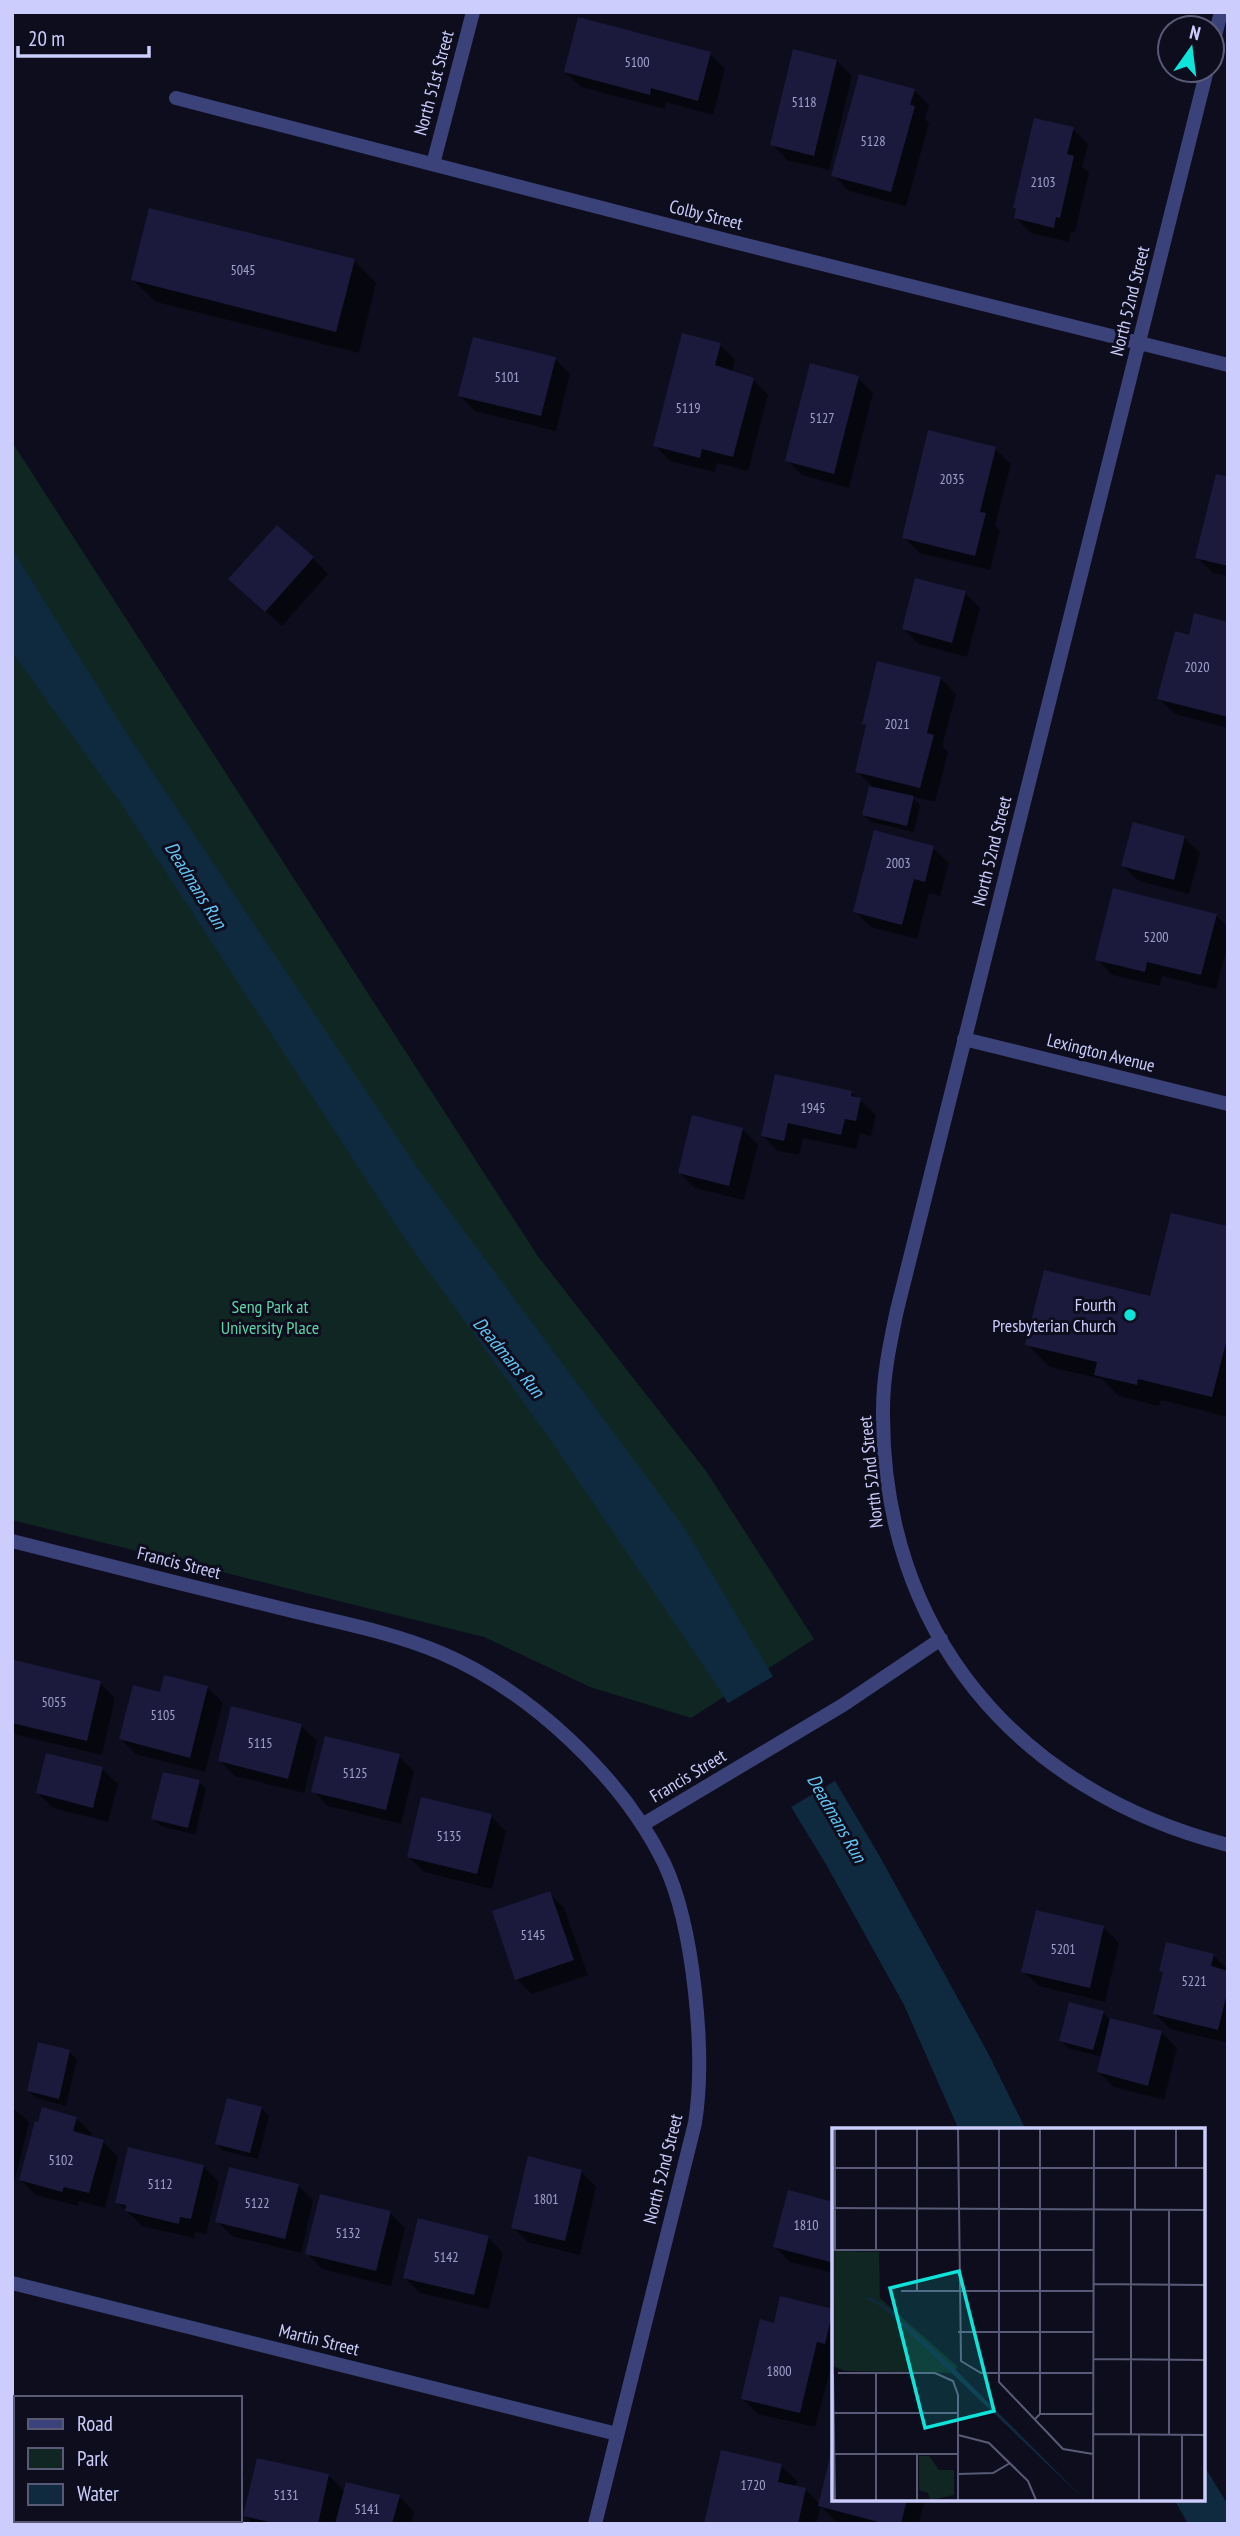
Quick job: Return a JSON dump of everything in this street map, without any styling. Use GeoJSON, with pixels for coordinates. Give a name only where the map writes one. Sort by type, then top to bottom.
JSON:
{"type":"FeatureCollection","features":[{"type":"Feature","properties":{"kind":"street","name":"North 51st Street"},"geometry":{"type":"LineString","coordinates":[[433,164],[472,12]]}},
{"type":"Feature","properties":{"kind":"street","name":"North 52nd Street"},"geometry":{"type":"LineString","coordinates":[[941,1639],[909,1577],[900,1549],[888,1484],[883,1408],[897,1310],[1204,84]]}},
{"type":"Feature","properties":{"kind":"street","name":"Colby Street"},"geometry":{"type":"LineString","coordinates":[[176,98],[1228,365]]}},
{"type":"Feature","properties":{"kind":"street","name":"Lexington Avenue"},"geometry":{"type":"LineString","coordinates":[[964,1039],[1228,1104]]}},
{"type":"Feature","properties":{"kind":"street","name":"Francis Street"},"geometry":{"type":"LineString","coordinates":[[12,1541],[365,1630],[440,1653],[506,1689],[556,1730],[602,1772],[642,1825],[843,1705],[941,1639]]}},
{"type":"Feature","properties":{"kind":"street"},"geometry":{"type":"LineString","coordinates":[[941,1639],[993,1711],[1040,1756],[1075,1781],[1146,1820],[1228,1845]]}},
{"type":"Feature","properties":{"kind":"street","name":"North 52nd Street"},"geometry":{"type":"LineString","coordinates":[[595,2524],[695,2123],[701,2064],[693,1985],[678,1909],[665,1866],[642,1825]]}},
{"type":"Feature","properties":{"kind":"street","name":"Martin Street"},"geometry":{"type":"LineString","coordinates":[[12,2283],[617,2434]]}},
{"type":"Feature","properties":{"kind":"green space","name":"Seng Park at University Place"},"geometry":{"type":"Polygon","coordinates":[[[12,442],[537,1255],[706,1471],[814,1639],[691,1718],[590,1687],[484,1637],[12,1520],[12,442]]]}},
{"type":"Feature","properties":{"kind":"water","name":"Deadmans Run"},"geometry":{"type":"Polygon","coordinates":[[[12,549],[131,740],[419,1170],[686,1530],[879,1855],[988,2053],[1025,2128],[958,2128],[904,2005],[827,1866],[721,1692],[552,1442],[403,1236],[122,805],[12,652],[12,549]]]}},
{"type":"Feature","properties":{"kind":"water"},"geometry":{"type":"Polygon","coordinates":[[[1205,2467],[1228,2505],[1228,2524],[1188,2524],[1175,2501],[1205,2501],[1205,2467]]]}},
{"type":"Feature","properties":{"kind":"pier"},"geometry":{"type":"Polygon","coordinates":[[[777,1674],[838,1779],[788,1809],[725,1705],[777,1674]]]}},
{"type":"Feature","properties":{"kind":"building"},"geometry":{"type":"Polygon","coordinates":[[[578,17],[711,52],[698,101],[651,88],[650,95],[564,72],[578,17]]]}},
{"type":"Feature","properties":{"kind":"building"},"geometry":{"type":"Polygon","coordinates":[[[793,49],[837,60],[814,156],[770,145],[793,49]]]}},
{"type":"Feature","properties":{"kind":"building"},"geometry":{"type":"Polygon","coordinates":[[[859,74],[915,89],[910,105],[915,106],[891,192],[831,176],[859,74]]]}},
{"type":"Feature","properties":{"kind":"building"},"geometry":{"type":"Polygon","coordinates":[[[1034,118],[1074,127],[1067,154],[1074,156],[1060,218],[1056,217],[1054,228],[1014,218],[1016,208],[1013,208],[1034,118]]]}},
{"type":"Feature","properties":{"kind":"building"},"geometry":{"type":"Polygon","coordinates":[[[149,208],[355,259],[336,332],[131,280],[149,208]]]}},
{"type":"Feature","properties":{"kind":"building"},"geometry":{"type":"Polygon","coordinates":[[[682,333],[721,343],[715,365],[754,378],[733,457],[702,449],[700,458],[653,446],[682,333]]]}},
{"type":"Feature","properties":{"kind":"building"},"geometry":{"type":"Polygon","coordinates":[[[473,337],[556,357],[541,416],[458,396],[473,337]]]}},
{"type":"Feature","properties":{"kind":"building"},"geometry":{"type":"Polygon","coordinates":[[[810,363],[859,376],[834,474],[785,461],[810,363]]]}},
{"type":"Feature","properties":{"kind":"building"},"geometry":{"type":"Polygon","coordinates":[[[928,430],[996,447],[980,512],[986,513],[975,556],[902,538],[928,430]]]}},
{"type":"Feature","properties":{"kind":"building"},"geometry":{"type":"Polygon","coordinates":[[[1216,474],[1228,477],[1228,566],[1195,558],[1216,474]]]}},
{"type":"Feature","properties":{"kind":"building"},"geometry":{"type":"Polygon","coordinates":[[[277,525],[314,557],[265,612],[228,579],[277,525]]]}},
{"type":"Feature","properties":{"kind":"building"},"geometry":{"type":"Polygon","coordinates":[[[915,578],[966,591],[952,643],[902,629],[915,578]]]}},
{"type":"Feature","properties":{"kind":"building"},"geometry":{"type":"Polygon","coordinates":[[[1194,613],[1228,622],[1228,717],[1157,699],[1175,631],[1189,635],[1194,613]]]}},
{"type":"Feature","properties":{"kind":"building"},"geometry":{"type":"Polygon","coordinates":[[[877,661],[941,677],[927,733],[934,735],[920,788],[855,772],[866,725],[862,724],[877,661]]]}},
{"type":"Feature","properties":{"kind":"building"},"geometry":{"type":"Polygon","coordinates":[[[869,786],[914,796],[907,826],[862,815],[869,786]]]}},
{"type":"Feature","properties":{"kind":"building"},"geometry":{"type":"Polygon","coordinates":[[[1133,822],[1185,836],[1174,880],[1121,866],[1133,822]]]}},
{"type":"Feature","properties":{"kind":"building"},"geometry":{"type":"Polygon","coordinates":[[[874,830],[934,846],[925,882],[914,879],[902,925],[853,912],[874,830]]]}},
{"type":"Feature","properties":{"kind":"building"},"geometry":{"type":"Polygon","coordinates":[[[1113,888],[1217,914],[1201,975],[1147,962],[1145,972],[1095,960],[1113,888]]]}},
{"type":"Feature","properties":{"kind":"building"},"geometry":{"type":"Polygon","coordinates":[[[775,1074],[852,1091],[851,1096],[861,1098],[856,1121],[845,1119],[841,1135],[788,1123],[784,1141],[761,1136],[775,1074]]]}},
{"type":"Feature","properties":{"kind":"building"},"geometry":{"type":"Polygon","coordinates":[[[692,1115],[743,1128],[729,1186],[678,1173],[692,1115]]]}},
{"type":"Feature","properties":{"kind":"building","name":"Fourth Presbyterian Church"},"geometry":{"type":"Polygon","coordinates":[[[1171,1213],[1228,1226],[1228,1335],[1212,1397],[1138,1379],[1137,1385],[1094,1375],[1097,1362],[1025,1345],[1044,1270],[1150,1296],[1171,1213]]]}},
{"type":"Feature","properties":{"kind":"building"},"geometry":{"type":"Polygon","coordinates":[[[14,1660],[101,1681],[87,1741],[12,1723],[14,1660]]]}},
{"type":"Feature","properties":{"kind":"building"},"geometry":{"type":"Polygon","coordinates":[[[164,1675],[208,1686],[190,1758],[119,1739],[133,1685],[160,1692],[164,1675]]]}},
{"type":"Feature","properties":{"kind":"building"},"geometry":{"type":"Polygon","coordinates":[[[231,1706],[302,1724],[288,1779],[218,1761],[231,1706]]]}},
{"type":"Feature","properties":{"kind":"building"},"geometry":{"type":"Polygon","coordinates":[[[325,1736],[400,1754],[386,1810],[311,1792],[325,1736]]]}},
{"type":"Feature","properties":{"kind":"building"},"geometry":{"type":"Polygon","coordinates":[[[46,1753],[103,1767],[93,1808],[36,1793],[46,1753]]]}},
{"type":"Feature","properties":{"kind":"building"},"geometry":{"type":"Polygon","coordinates":[[[163,1772],[200,1780],[188,1828],[151,1819],[163,1772]]]}},
{"type":"Feature","properties":{"kind":"building"},"geometry":{"type":"Polygon","coordinates":[[[421,1797],[492,1814],[477,1874],[407,1857],[421,1797]]]}},
{"type":"Feature","properties":{"kind":"building"},"geometry":{"type":"Polygon","coordinates":[[[550,1891],[574,1960],[515,1980],[492,1911],[550,1891]]]}},
{"type":"Feature","properties":{"kind":"building"},"geometry":{"type":"Polygon","coordinates":[[[1036,1910],[1104,1926],[1090,1988],[1021,1972],[1036,1910]]]}},
{"type":"Feature","properties":{"kind":"building"},"geometry":{"type":"Polygon","coordinates":[[[1166,1942],[1214,1954],[1211,1966],[1228,1971],[1228,1989],[1218,2030],[1153,2014],[1163,1972],[1159,1971],[1166,1942]]]}},
{"type":"Feature","properties":{"kind":"building"},"geometry":{"type":"Polygon","coordinates":[[[1069,2002],[1104,2011],[1093,2050],[1059,2041],[1069,2002]]]}},
{"type":"Feature","properties":{"kind":"building"},"geometry":{"type":"Polygon","coordinates":[[[1110,2018],[1162,2031],[1148,2086],[1097,2072],[1110,2018]]]}},
{"type":"Feature","properties":{"kind":"building"},"geometry":{"type":"Polygon","coordinates":[[[38,2042],[70,2050],[59,2099],[27,2091],[38,2042]]]}},
{"type":"Feature","properties":{"kind":"building"},"geometry":{"type":"Polygon","coordinates":[[[227,2098],[262,2107],[250,2153],[215,2144],[227,2098]]]}},
{"type":"Feature","properties":{"kind":"building"},"geometry":{"type":"Polygon","coordinates":[[[42,2107],[77,2117],[73,2131],[104,2140],[89,2193],[64,2187],[62,2192],[19,2180],[35,2121],[38,2122],[42,2107]]]}},
{"type":"Feature","properties":{"kind":"building"},"geometry":{"type":"Polygon","coordinates":[[[128,2147],[204,2165],[191,2219],[180,2217],[179,2224],[125,2211],[126,2205],[115,2203],[128,2147]]]}},
{"type":"Feature","properties":{"kind":"building"},"geometry":{"type":"Polygon","coordinates":[[[528,2156],[582,2170],[565,2241],[511,2228],[528,2156]]]}},
{"type":"Feature","properties":{"kind":"building"},"geometry":{"type":"Polygon","coordinates":[[[229,2167],[299,2184],[285,2239],[215,2222],[229,2167]]]}},
{"type":"Feature","properties":{"kind":"building"},"geometry":{"type":"Polygon","coordinates":[[[788,2190],[832,2201],[832,2262],[773,2247],[788,2190]]]}},
{"type":"Feature","properties":{"kind":"building"},"geometry":{"type":"Polygon","coordinates":[[[320,2194],[391,2211],[376,2271],[305,2254],[320,2194]]]}},
{"type":"Feature","properties":{"kind":"building"},"geometry":{"type":"Polygon","coordinates":[[[418,2218],[489,2236],[474,2295],[403,2278],[418,2218]]]}},
{"type":"Feature","properties":{"kind":"building"},"geometry":{"type":"Polygon","coordinates":[[[780,2296],[832,2309],[825,2344],[817,2342],[800,2413],[741,2399],[760,2319],[774,2323],[780,2296]]]}},
{"type":"Feature","properties":{"kind":"building"},"geometry":{"type":"Polygon","coordinates":[[[12,2405],[14,2445],[12,2464],[12,2405]]]}},
{"type":"Feature","properties":{"kind":"building"},"geometry":{"type":"Polygon","coordinates":[[[832,2449],[832,2501],[907,2501],[901,2524],[886,2524],[818,2506],[832,2449]]]}},
{"type":"Feature","properties":{"kind":"building"},"geometry":{"type":"Polygon","coordinates":[[[721,2450],[782,2464],[778,2482],[806,2488],[798,2524],[704,2524],[721,2450]]]}},
{"type":"Feature","properties":{"kind":"building"},"geometry":{"type":"Polygon","coordinates":[[[257,2458],[329,2474],[318,2524],[277,2524],[243,2516],[257,2458]]]}},
{"type":"Feature","properties":{"kind":"building"},"geometry":{"type":"Polygon","coordinates":[[[346,2482],[400,2495],[392,2524],[335,2524],[346,2482]]]}},
{"type":"Feature","properties":{"kind":"place","name":"Fourth Presbyterian Church"},"geometry":{"type":"Point","coordinates":[1130,1315]}}]}
